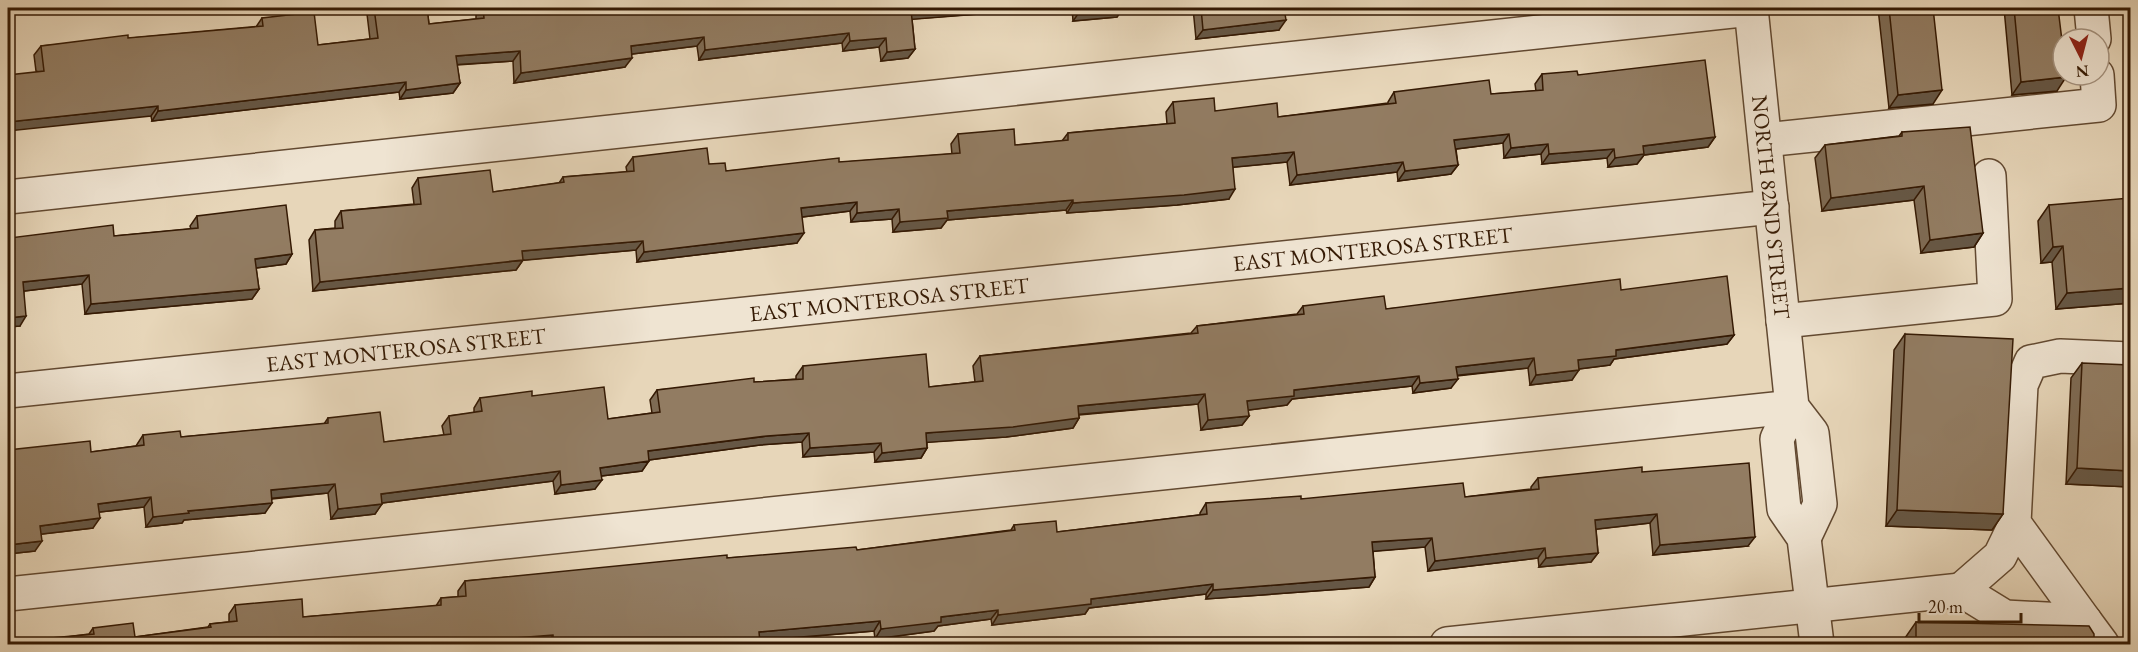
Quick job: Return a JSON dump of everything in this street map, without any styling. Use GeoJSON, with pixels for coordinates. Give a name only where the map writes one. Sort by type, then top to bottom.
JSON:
{"type":"FeatureCollection","features":[{"type":"Feature","properties":{"kind":"street"},"geometry":{"type":"LineString","coordinates":[[8,197],[1751,8]]}},
{"type":"Feature","properties":{"kind":"street","name":"NORTH 82ND STREET"},"geometry":{"type":"LineString","coordinates":[[1751,8],[1792,407]]}},
{"type":"Feature","properties":{"kind":"street"},"geometry":{"type":"LineString","coordinates":[[2091,8],[2093,27]]}},
{"type":"Feature","properties":{"kind":"street"},"geometry":{"type":"LineString","coordinates":[[1765,140],[2099,105],[2098,87]]}},
{"type":"Feature","properties":{"kind":"street"},"geometry":{"type":"LineString","coordinates":[[1783,321],[1995,299],[1989,176]]}},
{"type":"Feature","properties":{"kind":"street","name":"EAST MONTEROSA STREET"},"geometry":{"type":"LineString","coordinates":[[8,391],[1772,207]]}},
{"type":"Feature","properties":{"kind":"street"},"geometry":{"type":"LineString","coordinates":[[1447,645],[1813,608],[1961,590],[2000,556],[2015,525],[2021,385],[2031,362],[2060,356],[2130,359]]}},
{"type":"Feature","properties":{"kind":"street"},"geometry":{"type":"LineString","coordinates":[[8,594],[1792,407],[1812,433],[1820,504],[1804,538],[1817,645]]}},
{"type":"Feature","properties":{"kind":"street"},"geometry":{"type":"LineString","coordinates":[[2015,525],[2093,633]]}},
{"type":"Feature","properties":{"kind":"street"},"geometry":{"type":"LineString","coordinates":[[1961,590],[2005,617],[2093,633]]}},
{"type":"Feature","properties":{"kind":"building"},"geometry":{"type":"Polygon","coordinates":[[[374,8],[427,8],[429,24],[484,18],[483,8],[945,8],[911,10],[915,49],[887,52],[886,38],[850,41],[849,33],[705,50],[704,37],[631,46],[632,58],[521,73],[520,51],[456,56],[460,83],[406,90],[406,82],[158,111],[158,106],[8,122],[8,75],[44,71],[41,46],[128,35],[128,38],[263,26],[262,18],[314,12],[318,45],[378,38],[374,8]]]}},
{"type":"Feature","properties":{"kind":"building"},"geometry":{"type":"Polygon","coordinates":[[[1079,8],[1118,8],[1080,11],[1079,8]]]}},
{"type":"Feature","properties":{"kind":"building"},"geometry":{"type":"Polygon","coordinates":[[[1201,8],[1284,8],[1286,20],[1203,30],[1201,8]]]}},
{"type":"Feature","properties":{"kind":"building"},"geometry":{"type":"Polygon","coordinates":[[[1889,8],[1933,8],[1942,90],[1898,95],[1889,8]]]}},
{"type":"Feature","properties":{"kind":"building"},"geometry":{"type":"Polygon","coordinates":[[[2014,8],[2058,8],[2060,27],[2051,27],[2051,79],[2021,82],[2014,8]]]}},
{"type":"Feature","properties":{"kind":"building"},"geometry":{"type":"Polygon","coordinates":[[[1705,60],[1715,137],[1643,146],[1644,154],[1615,158],[1614,149],[1549,154],[1548,144],[1511,148],[1509,134],[1454,140],[1458,165],[1405,171],[1403,162],[1297,175],[1294,152],[1232,158],[1235,189],[1184,195],[1073,203],[1073,200],[947,211],[948,218],[900,222],[899,209],[857,213],[857,202],[801,208],[804,233],[644,252],[643,241],[522,251],[523,260],[320,282],[315,230],[343,228],[341,211],[421,204],[418,178],[490,170],[493,192],[564,182],[563,177],[634,171],[633,157],[707,148],[709,164],[725,163],[726,171],[839,158],[839,162],[960,153],[958,134],[1014,129],[1015,145],[1068,140],[1068,133],[1175,123],[1173,102],[1214,98],[1215,111],[1277,103],[1278,117],[1396,103],[1394,92],[1489,80],[1491,94],[1543,90],[1542,74],[1577,71],[1578,75],[1705,60]]]}},
{"type":"Feature","properties":{"kind":"building"},"geometry":{"type":"Polygon","coordinates":[[[1970,127],[1983,233],[1930,240],[1924,186],[1831,198],[1825,145],[1902,136],[1902,132],[1970,127]]]}},
{"type":"Feature","properties":{"kind":"building"},"geometry":{"type":"Polygon","coordinates":[[[2130,198],[2130,288],[2067,293],[2063,246],[2053,247],[2049,205],[2130,198]]]}},
{"type":"Feature","properties":{"kind":"building"},"geometry":{"type":"Polygon","coordinates":[[[286,205],[292,254],[255,259],[259,289],[91,304],[89,275],[23,282],[26,316],[8,318],[8,220],[10,238],[113,225],[114,236],[198,228],[197,216],[286,205]]]}},
{"type":"Feature","properties":{"kind":"building"},"geometry":{"type":"Polygon","coordinates":[[[1727,276],[1734,335],[1616,350],[1616,356],[1578,360],[1579,370],[1536,375],[1534,358],[1456,367],[1458,379],[1420,383],[1419,376],[1294,390],[1294,396],[1247,401],[1249,416],[1208,420],[1205,394],[1078,406],[1079,418],[1013,427],[926,433],[927,448],[882,453],[881,443],[810,448],[809,433],[767,436],[648,451],[649,461],[600,468],[602,480],[561,485],[560,471],[381,494],[382,504],[338,509],[335,484],[271,490],[272,503],[188,511],[189,513],[153,517],[151,497],[98,504],[100,518],[40,526],[42,541],[8,545],[8,450],[90,441],[91,452],[144,445],[143,435],[180,431],[181,437],[328,423],[328,418],[380,412],[384,442],[451,434],[449,416],[482,411],[480,398],[532,391],[532,396],[604,387],[608,419],[660,412],[657,390],[754,378],[754,382],[803,379],[803,366],[926,354],[929,387],[983,381],[980,356],[1198,333],[1197,326],[1304,314],[1303,306],[1384,296],[1386,309],[1620,279],[1621,290],[1727,276]]]}},
{"type":"Feature","properties":{"kind":"building"},"geometry":{"type":"Polygon","coordinates":[[[1905,334],[2013,339],[2003,514],[1897,510],[1905,334]]]}},
{"type":"Feature","properties":{"kind":"building"},"geometry":{"type":"Polygon","coordinates":[[[2082,363],[2130,365],[2130,471],[2077,468],[2082,363]]]}},
{"type":"Feature","properties":{"kind":"building"},"geometry":{"type":"Polygon","coordinates":[[[1749,463],[1755,537],[1660,545],[1657,514],[1595,520],[1598,553],[1546,558],[1545,548],[1435,561],[1432,538],[1372,542],[1375,577],[1213,590],[1213,584],[1091,599],[1091,604],[998,615],[998,610],[941,617],[941,622],[881,629],[880,621],[759,632],[760,643],[745,645],[593,645],[592,643],[554,645],[553,635],[490,640],[490,645],[8,645],[8,642],[94,634],[93,628],[133,623],[135,637],[211,627],[210,624],[237,621],[235,605],[302,599],[303,617],[441,605],[441,598],[466,596],[465,581],[727,555],[727,558],[856,547],[857,550],[1015,530],[1014,525],[1056,521],[1057,532],[1207,514],[1206,503],[1301,496],[1301,499],[1463,483],[1465,497],[1539,489],[1538,478],[1642,467],[1642,472],[1749,463]]]}},
{"type":"Feature","properties":{"kind":"building"},"geometry":{"type":"Polygon","coordinates":[[[1916,622],[2089,626],[2094,634],[2094,645],[1916,645],[1916,622]]]}}]}
